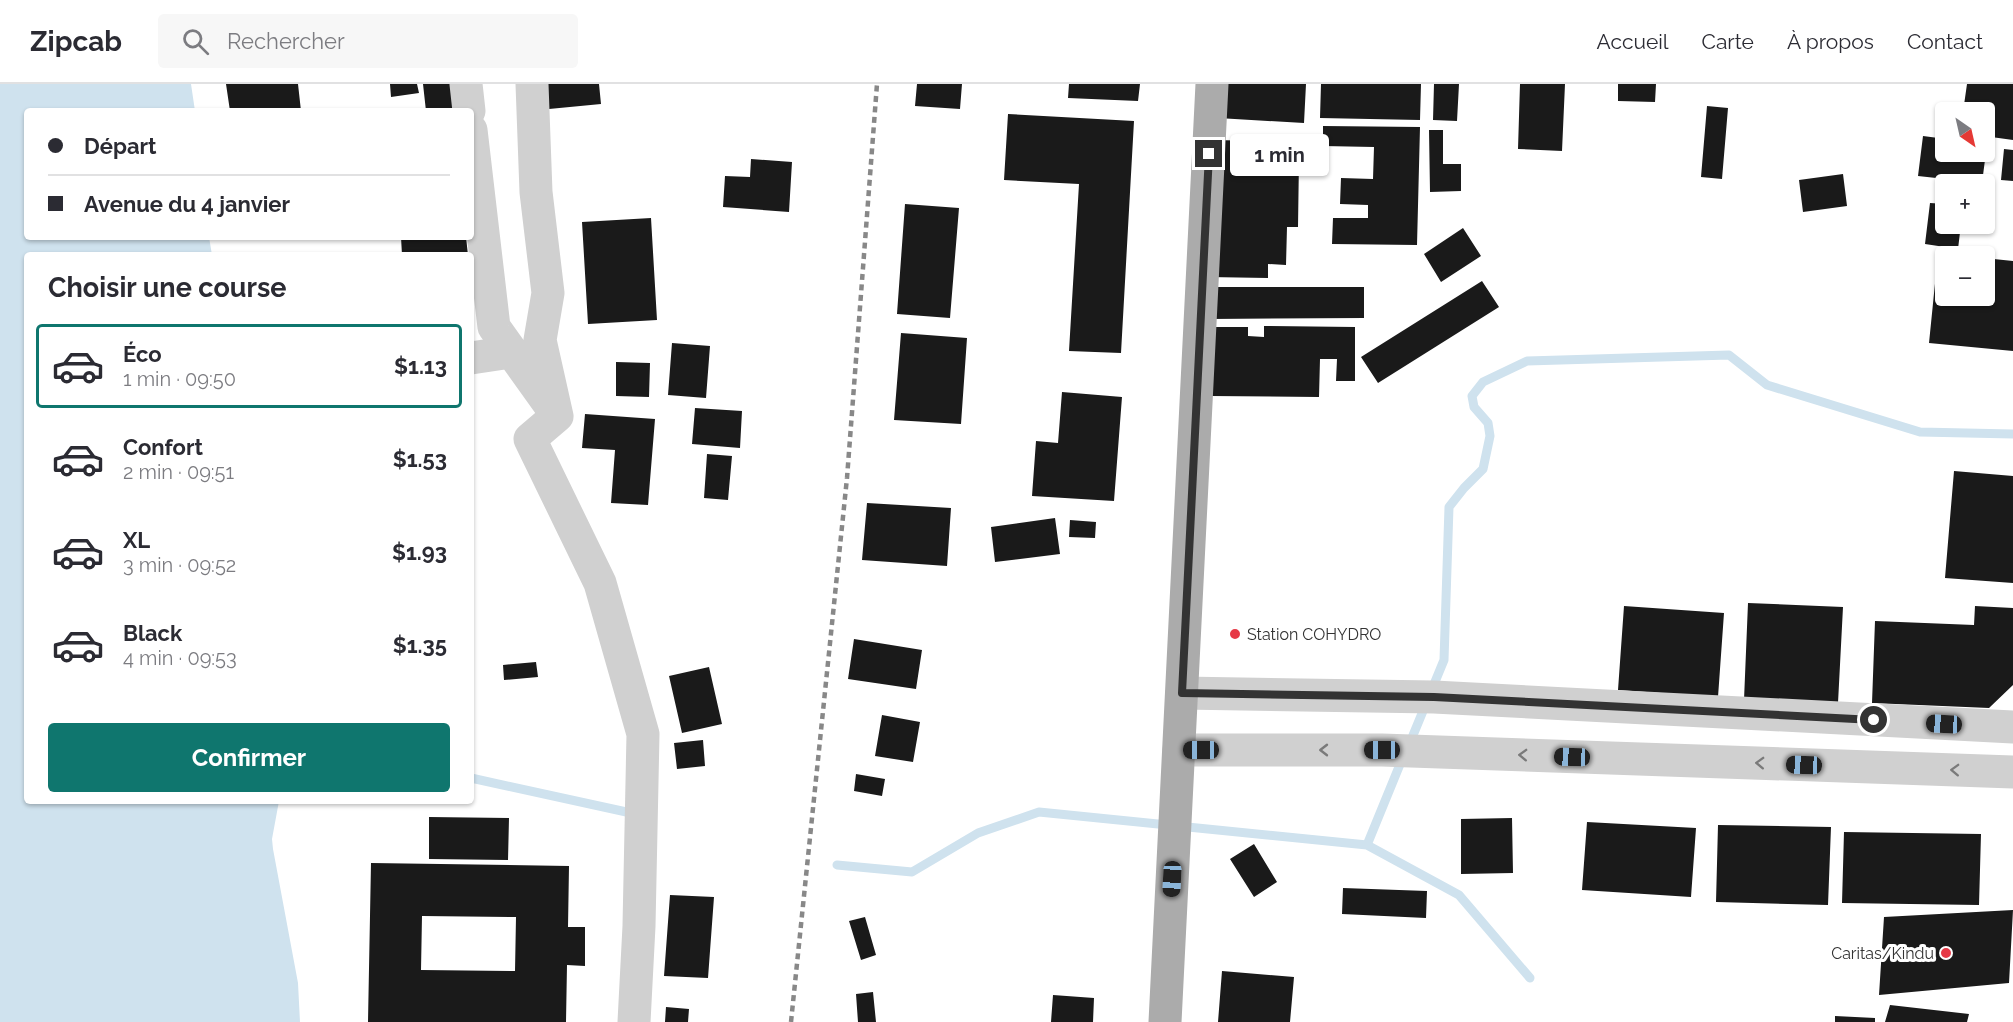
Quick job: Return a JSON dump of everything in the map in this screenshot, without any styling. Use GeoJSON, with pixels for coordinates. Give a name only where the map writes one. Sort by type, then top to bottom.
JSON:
{"type":"FeatureCollection","features":[{"type":"Feature","properties":{"kind":"main road"},"geometry":{"type":"LineString","coordinates":[[1165,1022],[1212,84]]}},
{"type":"Feature","properties":{"kind":"street"},"geometry":{"type":"LineString","coordinates":[[466,84],[469,108]]}},
{"type":"Feature","properties":{"kind":"street"},"geometry":{"type":"LineString","coordinates":[[532,84],[536,192],[548,293],[540,340],[557,416]]}},
{"type":"Feature","properties":{"kind":"street"},"geometry":{"type":"LineString","coordinates":[[474,156],[494,327],[557,416]]}},
{"type":"Feature","properties":{"kind":"street"},"geometry":{"type":"LineString","coordinates":[[474,358],[510,352]]}},
{"type":"Feature","properties":{"kind":"street"},"geometry":{"type":"LineString","coordinates":[[557,416],[530,440],[600,583],[643,734],[639,926],[634,1022]]}},
{"type":"Feature","properties":{"kind":"street"},"geometry":{"type":"LineString","coordinates":[[1182,693],[1434,697],[2013,727]]}},
{"type":"Feature","properties":{"kind":"street"},"geometry":{"type":"LineString","coordinates":[[1179,750],[1382,750],[2013,772]]}},
{"type":"Feature","properties":{"kind":"water"},"geometry":{"type":"Polygon","coordinates":[[[0,84],[191,84],[195,108],[24,108],[24,240],[210,240],[212,252],[24,252],[24,804],[278,804],[272,839],[298,983],[300,1022],[0,1022],[0,84]]]}},
{"type":"Feature","properties":{"kind":"building"},"geometry":{"type":"Polygon","coordinates":[[[226,84],[298,84],[301,108],[230,108],[226,84]]]}},
{"type":"Feature","properties":{"kind":"building"},"geometry":{"type":"Polygon","coordinates":[[[390,84],[417,84],[419,93],[391,97],[390,84]]]}},
{"type":"Feature","properties":{"kind":"building"},"geometry":{"type":"Polygon","coordinates":[[[423,84],[460,84],[464,108],[426,108],[423,84]]]}},
{"type":"Feature","properties":{"kind":"building"},"geometry":{"type":"Polygon","coordinates":[[[547,84],[599,84],[601,104],[549,109],[547,84]]]}},
{"type":"Feature","properties":{"kind":"building"},"geometry":{"type":"Polygon","coordinates":[[[917,84],[962,84],[960,109],[915,106],[917,84]]]}},
{"type":"Feature","properties":{"kind":"building"},"geometry":{"type":"Polygon","coordinates":[[[1069,84],[1140,84],[1138,101],[1068,98],[1069,84]]]}},
{"type":"Feature","properties":{"kind":"building"},"geometry":{"type":"Polygon","coordinates":[[[1220,84],[1306,84],[1304,123],[1218,118],[1220,84]]]}},
{"type":"Feature","properties":{"kind":"building"},"geometry":{"type":"Polygon","coordinates":[[[1321,84],[1421,84],[1420,120],[1320,118],[1321,84]]]}},
{"type":"Feature","properties":{"kind":"building"},"geometry":{"type":"Polygon","coordinates":[[[1434,84],[1459,84],[1457,121],[1433,120],[1434,84]]]}},
{"type":"Feature","properties":{"kind":"building"},"geometry":{"type":"Polygon","coordinates":[[[1520,84],[1565,84],[1562,151],[1518,149],[1520,84]]]}},
{"type":"Feature","properties":{"kind":"building"},"geometry":{"type":"Polygon","coordinates":[[[1618,84],[1656,84],[1655,102],[1618,101],[1618,84]]]}},
{"type":"Feature","properties":{"kind":"building"},"geometry":{"type":"Polygon","coordinates":[[[1967,84],[2013,84],[2013,140],[1995,138],[1995,102],[1964,102],[1967,84]]]}},
{"type":"Feature","properties":{"kind":"building"},"geometry":{"type":"Polygon","coordinates":[[[1707,106],[1728,108],[1722,179],[1701,177],[1707,106]]]}},
{"type":"Feature","properties":{"kind":"building"},"geometry":{"type":"Polygon","coordinates":[[[1008,114],[1134,121],[1121,353],[1069,351],[1079,184],[1004,180],[1008,114]]]}},
{"type":"Feature","properties":{"kind":"building"},"geometry":{"type":"Polygon","coordinates":[[[1323,126],[1420,127],[1417,245],[1332,244],[1333,218],[1368,218],[1368,205],[1340,204],[1341,178],[1373,179],[1374,147],[1323,146],[1323,126]]]}},
{"type":"Feature","properties":{"kind":"building"},"geometry":{"type":"Polygon","coordinates":[[[1429,130],[1443,130],[1443,164],[1461,164],[1461,191],[1430,192],[1429,130]]]}},
{"type":"Feature","properties":{"kind":"building"},"geometry":{"type":"Polygon","coordinates":[[[1923,136],[1935,138],[1935,162],[1985,162],[1983,174],[1935,174],[1935,178],[1918,176],[1923,136]]]}},
{"type":"Feature","properties":{"kind":"building"},"geometry":{"type":"Polygon","coordinates":[[[1210,140],[1273,141],[1273,158],[1299,158],[1298,227],[1287,227],[1286,265],[1268,264],[1268,278],[1208,277],[1210,140]]]}},
{"type":"Feature","properties":{"kind":"building"},"geometry":{"type":"Polygon","coordinates":[[[2004,149],[2013,150],[2013,181],[2001,180],[2004,149]]]}},
{"type":"Feature","properties":{"kind":"building"},"geometry":{"type":"Polygon","coordinates":[[[751,159],[792,162],[789,212],[723,207],[725,176],[750,177],[751,159]]]}},
{"type":"Feature","properties":{"kind":"building"},"geometry":{"type":"Polygon","coordinates":[[[1843,174],[1847,206],[1803,212],[1799,180],[1843,174]]]}},
{"type":"Feature","properties":{"kind":"building"},"geometry":{"type":"Polygon","coordinates":[[[1930,203],[1935,203],[1935,234],[1960,234],[1958,246],[1925,244],[1930,203]]]}},
{"type":"Feature","properties":{"kind":"building"},"geometry":{"type":"Polygon","coordinates":[[[905,204],[959,208],[950,318],[897,314],[905,204]]]}},
{"type":"Feature","properties":{"kind":"building"},"geometry":{"type":"Polygon","coordinates":[[[651,218],[657,320],[588,324],[582,222],[651,218]]]}},
{"type":"Feature","properties":{"kind":"building"},"geometry":{"type":"Polygon","coordinates":[[[1463,228],[1481,256],[1441,282],[1424,254],[1463,228]]]}},
{"type":"Feature","properties":{"kind":"building"},"geometry":{"type":"Polygon","coordinates":[[[401,240],[466,240],[468,252],[402,252],[401,240]]]}},
{"type":"Feature","properties":{"kind":"building"},"geometry":{"type":"Polygon","coordinates":[[[1995,259],[2013,261],[2013,351],[1929,343],[1935,284],[1935,306],[1995,306],[1995,259]]]}},
{"type":"Feature","properties":{"kind":"building"},"geometry":{"type":"Polygon","coordinates":[[[1482,281],[1499,307],[1378,383],[1361,357],[1482,281]]]}},
{"type":"Feature","properties":{"kind":"building"},"geometry":{"type":"Polygon","coordinates":[[[1210,287],[1364,287],[1364,318],[1209,319],[1210,287]]]}},
{"type":"Feature","properties":{"kind":"building"},"geometry":{"type":"Polygon","coordinates":[[[1264,326],[1355,327],[1355,381],[1336,381],[1337,359],[1320,359],[1319,397],[1211,396],[1212,327],[1248,327],[1248,336],[1264,337],[1264,326]]]}},
{"type":"Feature","properties":{"kind":"building"},"geometry":{"type":"Polygon","coordinates":[[[901,333],[967,338],[961,424],[894,420],[901,333]]]}},
{"type":"Feature","properties":{"kind":"building"},"geometry":{"type":"Polygon","coordinates":[[[672,343],[710,346],[706,398],[668,395],[672,343]]]}},
{"type":"Feature","properties":{"kind":"building"},"geometry":{"type":"Polygon","coordinates":[[[616,362],[650,363],[649,397],[616,396],[616,362]]]}},
{"type":"Feature","properties":{"kind":"building"},"geometry":{"type":"Polygon","coordinates":[[[1062,392],[1122,397],[1114,501],[1032,496],[1036,441],[1058,443],[1062,392]]]}},
{"type":"Feature","properties":{"kind":"building"},"geometry":{"type":"Polygon","coordinates":[[[695,408],[742,411],[740,448],[692,444],[695,408]]]}},
{"type":"Feature","properties":{"kind":"building"},"geometry":{"type":"Polygon","coordinates":[[[585,414],[655,419],[648,505],[611,503],[615,450],[582,448],[585,414]]]}},
{"type":"Feature","properties":{"kind":"building"},"geometry":{"type":"Polygon","coordinates":[[[707,454],[732,456],[728,500],[704,498],[707,454]]]}},
{"type":"Feature","properties":{"kind":"building"},"geometry":{"type":"Polygon","coordinates":[[[1954,471],[2013,476],[2013,583],[1945,578],[1954,471]]]}},
{"type":"Feature","properties":{"kind":"building"},"geometry":{"type":"Polygon","coordinates":[[[867,503],[951,508],[947,566],[862,560],[867,503]]]}},
{"type":"Feature","properties":{"kind":"building"},"geometry":{"type":"Polygon","coordinates":[[[1055,518],[1060,554],[995,562],[991,527],[1055,518]]]}},
{"type":"Feature","properties":{"kind":"building"},"geometry":{"type":"Polygon","coordinates":[[[1070,520],[1096,522],[1095,538],[1069,537],[1070,520]]]}},
{"type":"Feature","properties":{"kind":"building"},"geometry":{"type":"Polygon","coordinates":[[[1748,603],[1843,607],[1838,703],[1744,700],[1748,603]]]}},
{"type":"Feature","properties":{"kind":"building"},"geometry":{"type":"Polygon","coordinates":[[[1624,606],[1724,613],[1718,697],[1618,690],[1624,606]]]}},
{"type":"Feature","properties":{"kind":"building"},"geometry":{"type":"Polygon","coordinates":[[[1975,606],[2013,608],[2013,685],[1989,708],[1872,703],[1875,621],[1974,625],[1975,606]]]}},
{"type":"Feature","properties":{"kind":"building"},"geometry":{"type":"Polygon","coordinates":[[[854,639],[922,650],[916,689],[848,679],[854,639]]]}},
{"type":"Feature","properties":{"kind":"building"},"geometry":{"type":"Polygon","coordinates":[[[536,662],[538,677],[504,680],[503,665],[536,662]]]}},
{"type":"Feature","properties":{"kind":"building"},"geometry":{"type":"Polygon","coordinates":[[[709,667],[722,724],[682,733],[669,676],[709,667]]]}},
{"type":"Feature","properties":{"kind":"building"},"geometry":{"type":"Polygon","coordinates":[[[882,715],[920,722],[913,762],[875,756],[882,715]]]}},
{"type":"Feature","properties":{"kind":"building"},"geometry":{"type":"Polygon","coordinates":[[[703,740],[705,766],[677,769],[674,743],[703,740]]]}},
{"type":"Feature","properties":{"kind":"building"},"geometry":{"type":"Polygon","coordinates":[[[856,774],[885,779],[882,796],[854,791],[856,774]]]}},
{"type":"Feature","properties":{"kind":"building"},"geometry":{"type":"Polygon","coordinates":[[[429,817],[509,818],[508,860],[429,859],[429,817]]]}},
{"type":"Feature","properties":{"kind":"building"},"geometry":{"type":"Polygon","coordinates":[[[1512,818],[1513,873],[1461,874],[1461,819],[1512,818]]]}},
{"type":"Feature","properties":{"kind":"building"},"geometry":{"type":"Polygon","coordinates":[[[1587,822],[1696,828],[1691,897],[1582,890],[1587,822]]]}},
{"type":"Feature","properties":{"kind":"building"},"geometry":{"type":"Polygon","coordinates":[[[1718,825],[1831,827],[1828,905],[1716,902],[1718,825]]]}},
{"type":"Feature","properties":{"kind":"building"},"geometry":{"type":"Polygon","coordinates":[[[1844,832],[1981,834],[1979,905],[1842,903],[1844,832]]]}},
{"type":"Feature","properties":{"kind":"building"},"geometry":{"type":"Polygon","coordinates":[[[1254,844],[1277,882],[1254,897],[1230,859],[1254,844]]]}},
{"type":"Feature","properties":{"kind":"building"},"geometry":{"type":"Polygon","coordinates":[[[371,863],[569,866],[568,927],[585,927],[585,966],[567,965],[566,1022],[368,1022],[371,863]],[[422,916],[421,970],[515,971],[516,917],[422,916]]]}},
{"type":"Feature","properties":{"kind":"building"},"geometry":{"type":"Polygon","coordinates":[[[1343,888],[1427,891],[1426,918],[1342,914],[1343,888]]]}},
{"type":"Feature","properties":{"kind":"building"},"geometry":{"type":"Polygon","coordinates":[[[670,895],[714,897],[708,978],[664,976],[670,895]]]}},
{"type":"Feature","properties":{"kind":"building","name":"Caritas/Kindu"},"geometry":{"type":"Polygon","coordinates":[[[2013,910],[2009,983],[1879,995],[1884,917],[2013,910]]]}},
{"type":"Feature","properties":{"kind":"building"},"geometry":{"type":"Polygon","coordinates":[[[865,917],[876,955],[861,960],[849,921],[865,917]]]}},
{"type":"Feature","properties":{"kind":"building"},"geometry":{"type":"Polygon","coordinates":[[[1222,971],[1294,977],[1290,1022],[1218,1022],[1222,971]]]}},
{"type":"Feature","properties":{"kind":"building"},"geometry":{"type":"Polygon","coordinates":[[[873,992],[876,1022],[858,1022],[856,994],[873,992]]]}},
{"type":"Feature","properties":{"kind":"building"},"geometry":{"type":"Polygon","coordinates":[[[1053,995],[1094,998],[1093,1022],[1051,1022],[1053,995]]]}},
{"type":"Feature","properties":{"kind":"building"},"geometry":{"type":"Polygon","coordinates":[[[1890,1005],[1969,1014],[1967,1022],[1885,1022],[1890,1005]]]}},
{"type":"Feature","properties":{"kind":"building"},"geometry":{"type":"Polygon","coordinates":[[[666,1007],[689,1009],[688,1022],[665,1022],[666,1007]]]}},
{"type":"Feature","properties":{"kind":"building"},"geometry":{"type":"Polygon","coordinates":[[[1835,1016],[1875,1018],[1875,1022],[1835,1022],[1835,1016]]]}},
{"type":"Feature","properties":{"kind":"waterway"},"geometry":{"type":"LineString","coordinates":[[1409,745],[1444,660],[1449,507],[1483,469],[1490,436],[1488,423],[1474,407],[1472,396],[1483,382],[1527,361],[1729,355],[1767,385],[1920,432],[2013,434]]}},
{"type":"Feature","properties":{"kind":"waterway"},"geometry":{"type":"LineString","coordinates":[[1367,845],[1403,757]]}},
{"type":"Feature","properties":{"kind":"waterway"},"geometry":{"type":"LineString","coordinates":[[474,779],[631,813]]}},
{"type":"Feature","properties":{"kind":"waterway"},"geometry":{"type":"LineString","coordinates":[[837,865],[912,872],[978,833],[1039,812],[1367,845],[1459,895],[1530,978]]}},
{"type":"Feature","properties":{"kind":"railway"},"geometry":{"type":"LineString","coordinates":[[791,1022],[847,478],[877,84]]}},
{"type":"Feature","properties":{"kind":"place","name":"Station COHYDRO"},"geometry":{"type":"Point","coordinates":[1235,634]}},
{"type":"Feature","properties":{"kind":"place","name":"Caritas/Kindu"},"geometry":{"type":"Point","coordinates":[1946,953]}},
{"type":"Feature","properties":{"kind":"route"},"geometry":{"type":"LineString","coordinates":[[1209,154],[1182,693],[1434,697],[1874,720]]}}]}
